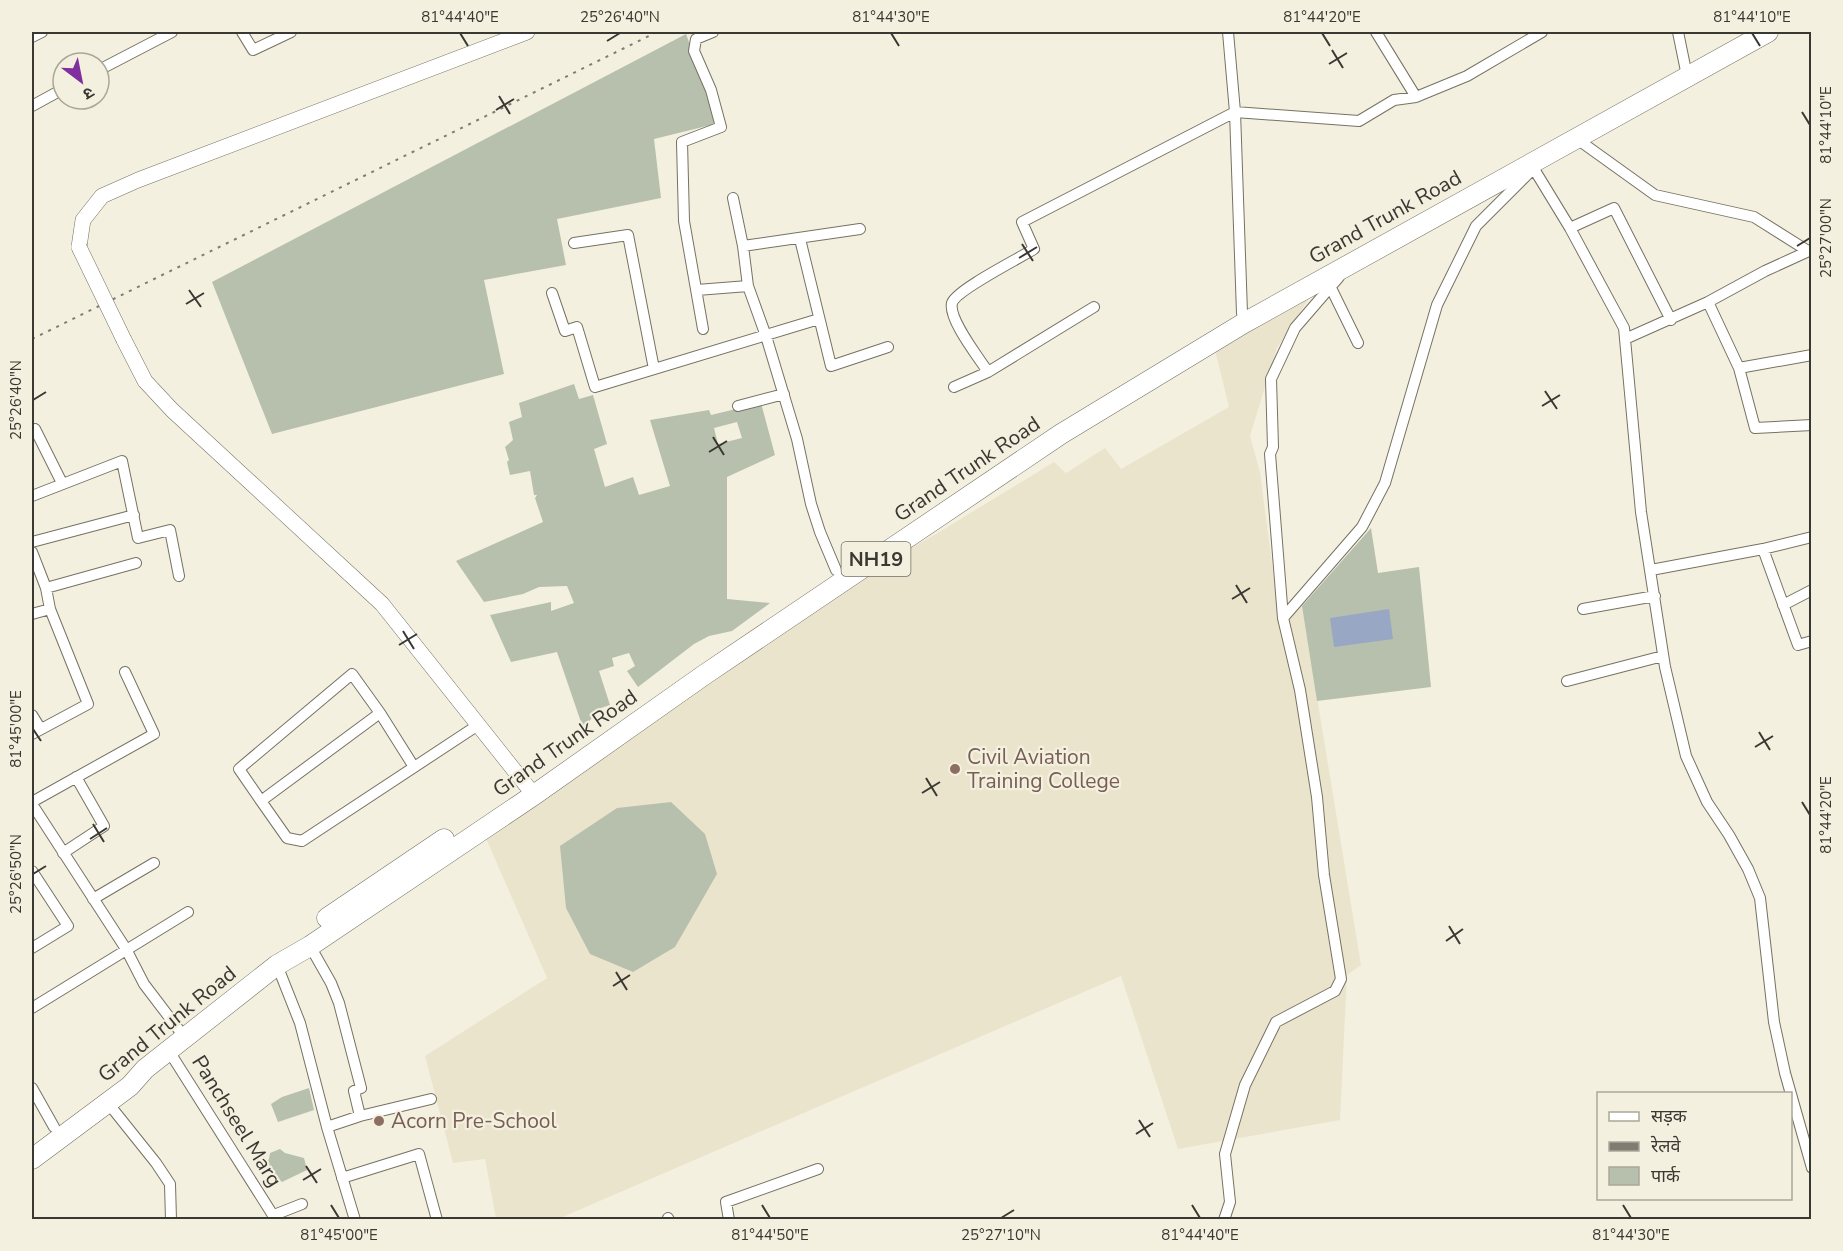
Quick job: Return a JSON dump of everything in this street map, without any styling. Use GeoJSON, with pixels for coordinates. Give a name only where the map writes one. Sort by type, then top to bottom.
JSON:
{"type":"FeatureCollection","features":[{"type":"Feature","properties":{"kind":"highway","name":"Grand Trunk Road"},"geometry":{"type":"LineString","coordinates":[[32,1159],[130,1086],[179,1030],[302,935],[393,872],[530,790],[1028,455],[1148,380],[1354,261],[1535,165],[1743,32]]}},
{"type":"Feature","properties":{"kind":"highway","name":"Grand Trunk Road"},"geometry":{"type":"LineString","coordinates":[[32,1144],[277,965],[310,946],[836,570],[1095,399],[1242,313],[1686,70],[1768,32]]}},
{"type":"Feature","properties":{"kind":"main road"},"geometry":{"type":"LineString","coordinates":[[527,32],[138,180],[102,196],[82,220],[79,247],[145,381],[172,410],[382,604],[530,790]]}},
{"type":"Feature","properties":{"kind":"street"},"geometry":{"type":"LineString","coordinates":[[32,37],[42,32]]}},
{"type":"Feature","properties":{"kind":"street"},"geometry":{"type":"LineString","coordinates":[[111,64],[172,32]]}},
{"type":"Feature","properties":{"kind":"street"},"geometry":{"type":"LineString","coordinates":[[242,32],[253,50],[291,32]]}},
{"type":"Feature","properties":{"kind":"street"},"geometry":{"type":"LineString","coordinates":[[703,329],[684,221],[682,142],[721,127],[711,90],[694,51],[696,39],[713,32]]}},
{"type":"Feature","properties":{"kind":"street"},"geometry":{"type":"LineString","coordinates":[[1228,32],[1235,112],[1242,313]]}},
{"type":"Feature","properties":{"kind":"street"},"geometry":{"type":"LineString","coordinates":[[1376,32],[1416,97]]}},
{"type":"Feature","properties":{"kind":"street"},"geometry":{"type":"LineString","coordinates":[[988,372],[954,320],[952,304],[956,296],[967,288],[1034,249],[1022,222],[1235,112],[1359,121],[1394,100],[1416,97],[1467,76],[1542,32]]}},
{"type":"Feature","properties":{"kind":"street"},"geometry":{"type":"LineString","coordinates":[[1678,32],[1686,70]]}},
{"type":"Feature","properties":{"kind":"street"},"geometry":{"type":"LineString","coordinates":[[32,106],[51,96]]}},
{"type":"Feature","properties":{"kind":"street"},"geometry":{"type":"LineString","coordinates":[[1577,139],[1655,195],[1754,217],[1810,250]]}},
{"type":"Feature","properties":{"kind":"street"},"geometry":{"type":"LineString","coordinates":[[1283,618],[1362,527],[1385,483],[1437,305],[1476,226],[1535,165],[1624,328],[1641,512],[1663,657],[1686,756],[1707,802],[1748,869],[1760,898],[1774,1022],[1790,1092]]}},
{"type":"Feature","properties":{"kind":"street"},"geometry":{"type":"LineString","coordinates":[[733,198],[748,286],[784,394],[797,439],[811,504],[836,570]]}},
{"type":"Feature","properties":{"kind":"street"},"geometry":{"type":"LineString","coordinates":[[1570,228],[1614,208],[1671,320]]}},
{"type":"Feature","properties":{"kind":"street"},"geometry":{"type":"LineString","coordinates":[[743,246],[860,230]]}},
{"type":"Feature","properties":{"kind":"street"},"geometry":{"type":"LineString","coordinates":[[574,243],[628,235],[654,369]]}},
{"type":"Feature","properties":{"kind":"street"},"geometry":{"type":"LineString","coordinates":[[800,239],[831,366],[888,347]]}},
{"type":"Feature","properties":{"kind":"street"},"geometry":{"type":"LineString","coordinates":[[1625,339],[1671,320],[1810,250]]}},
{"type":"Feature","properties":{"kind":"street"},"geometry":{"type":"LineString","coordinates":[[1224,1220],[1230,1202],[1225,1154],[1245,1085],[1276,1022],[1335,991],[1341,979],[1324,875],[1317,797],[1300,690],[1283,618],[1270,454],[1273,447],[1271,379],[1294,328],[1354,261]]}},
{"type":"Feature","properties":{"kind":"street"},"geometry":{"type":"LineString","coordinates":[[697,290],[748,286]]}},
{"type":"Feature","properties":{"kind":"street"},"geometry":{"type":"LineString","coordinates":[[1330,286],[1358,343]]}},
{"type":"Feature","properties":{"kind":"street"},"geometry":{"type":"LineString","coordinates":[[552,292],[565,331],[577,327],[595,387],[819,319]]}},
{"type":"Feature","properties":{"kind":"street"},"geometry":{"type":"LineString","coordinates":[[1708,302],[1739,368],[1755,428],[1812,425]]}},
{"type":"Feature","properties":{"kind":"street"},"geometry":{"type":"LineString","coordinates":[[954,387],[988,372],[1094,307]]}},
{"type":"Feature","properties":{"kind":"street"},"geometry":{"type":"LineString","coordinates":[[1739,368],[1812,355]]}},
{"type":"Feature","properties":{"kind":"street"},"geometry":{"type":"LineString","coordinates":[[738,406],[784,394]]}},
{"type":"Feature","properties":{"kind":"street"},"geometry":{"type":"LineString","coordinates":[[35,429],[62,483]]}},
{"type":"Feature","properties":{"kind":"street"},"geometry":{"type":"LineString","coordinates":[[32,496],[122,461],[138,538],[170,530],[179,576]]}},
{"type":"Feature","properties":{"kind":"street"},"geometry":{"type":"LineString","coordinates":[[32,542],[134,515]]}},
{"type":"Feature","properties":{"kind":"street"},"geometry":{"type":"LineString","coordinates":[[1651,570],[1763,549],[1812,537]]}},
{"type":"Feature","properties":{"kind":"street"},"geometry":{"type":"LineString","coordinates":[[1763,549],[1798,645],[1812,641]]}},
{"type":"Feature","properties":{"kind":"street"},"geometry":{"type":"LineString","coordinates":[[32,552],[46,588],[50,609],[88,704],[36,731],[32,715]]}},
{"type":"Feature","properties":{"kind":"street"},"geometry":{"type":"LineString","coordinates":[[46,588],[136,563]]}},
{"type":"Feature","properties":{"kind":"street"},"geometry":{"type":"LineString","coordinates":[[1783,605],[1812,590]]}},
{"type":"Feature","properties":{"kind":"street"},"geometry":{"type":"LineString","coordinates":[[1583,609],[1655,596]]}},
{"type":"Feature","properties":{"kind":"street"},"geometry":{"type":"LineString","coordinates":[[32,615],[50,609]]}},
{"type":"Feature","properties":{"kind":"street"},"geometry":{"type":"LineString","coordinates":[[1567,681],[1663,657]]}},
{"type":"Feature","properties":{"kind":"street"},"geometry":{"type":"LineString","coordinates":[[125,672],[154,734],[32,803],[126,950],[144,984],[179,1030]]}},
{"type":"Feature","properties":{"kind":"street"},"geometry":{"type":"LineString","coordinates":[[414,767],[352,674],[239,769],[287,838],[302,841],[478,725]]}},
{"type":"Feature","properties":{"kind":"street"},"geometry":{"type":"LineString","coordinates":[[261,801],[380,713]]}},
{"type":"Feature","properties":{"kind":"street"},"geometry":{"type":"LineString","coordinates":[[63,853],[104,826],[76,777]]}},
{"type":"Feature","properties":{"kind":"street"},"geometry":{"type":"LineString","coordinates":[[93,899],[154,863]]}},
{"type":"Feature","properties":{"kind":"street"},"geometry":{"type":"LineString","coordinates":[[32,871],[68,926],[32,948]]}},
{"type":"Feature","properties":{"kind":"street"},"geometry":{"type":"LineString","coordinates":[[32,1008],[188,912]]}},
{"type":"Feature","properties":{"kind":"street"},"geometry":{"type":"LineString","coordinates":[[310,946],[331,983],[339,1003],[361,1088],[354,1091],[360,1116]]}},
{"type":"Feature","properties":{"kind":"street"},"geometry":{"type":"LineString","coordinates":[[277,965],[300,1023],[327,1127],[355,1220]]}},
{"type":"Feature","properties":{"kind":"street","name":"Panchseel Marg"},"geometry":{"type":"LineString","coordinates":[[166,1047],[275,1217]]}},
{"type":"Feature","properties":{"kind":"street"},"geometry":{"type":"LineString","coordinates":[[32,1088],[54,1127]]}},
{"type":"Feature","properties":{"kind":"street"},"geometry":{"type":"LineString","coordinates":[[1792,1098],[1812,1168]]}},
{"type":"Feature","properties":{"kind":"street"},"geometry":{"type":"LineString","coordinates":[[327,1127],[360,1116],[431,1099]]}},
{"type":"Feature","properties":{"kind":"street"},"geometry":{"type":"LineString","coordinates":[[108,1103],[170,1184],[171,1220]]}},
{"type":"Feature","properties":{"kind":"street"},"geometry":{"type":"LineString","coordinates":[[342,1178],[419,1154],[437,1220]]}},
{"type":"Feature","properties":{"kind":"street"},"geometry":{"type":"LineString","coordinates":[[729,1220],[726,1202],[818,1169]]}},
{"type":"Feature","properties":{"kind":"street"},"geometry":{"type":"LineString","coordinates":[[275,1217],[302,1204]]}},
{"type":"Feature","properties":{"kind":"shaded area","name":"Civil Aviation Training College"},"geometry":{"type":"Polygon","coordinates":[[[1315,289],[1277,348],[1250,436],[1260,472],[1278,610],[1302,606],[1361,965],[1347,975],[1340,1120],[1178,1149],[1121,976],[558,1219],[496,1219],[485,1159],[453,1163],[425,1056],[547,978],[485,836],[866,573],[936,534],[1054,462],[1066,473],[1105,448],[1121,469],[1229,407],[1215,350],[1315,289]]]}},
{"type":"Feature","properties":{"kind":"green space"},"geometry":{"type":"Polygon","coordinates":[[[686,34],[719,123],[654,139],[661,198],[557,219],[566,265],[484,280],[504,374],[272,434],[212,282],[686,34]]]}},
{"type":"Feature","properties":{"kind":"green space"},"geometry":{"type":"Polygon","coordinates":[[[574,384],[579,399],[593,395],[607,444],[594,449],[605,487],[633,477],[639,495],[670,486],[650,420],[709,410],[711,415],[761,403],[775,455],[727,477],[727,599],[770,603],[732,631],[709,636],[694,644],[638,687],[627,671],[635,666],[629,653],[612,658],[614,666],[599,671],[610,705],[601,708],[583,728],[557,652],[511,662],[490,615],[551,602],[551,611],[574,603],[567,586],[539,587],[523,594],[484,602],[456,561],[543,522],[535,498],[537,495],[534,495],[530,471],[510,475],[507,462],[509,460],[505,447],[513,440],[509,422],[522,417],[519,403],[574,384]],[[737,422],[714,428],[718,444],[742,438],[737,422]]]}},
{"type":"Feature","properties":{"kind":"green space"},"geometry":{"type":"Polygon","coordinates":[[[1371,528],[1378,573],[1419,567],[1431,687],[1317,701],[1302,606],[1371,528]]]}},
{"type":"Feature","properties":{"kind":"green space"},"geometry":{"type":"Polygon","coordinates":[[[671,802],[705,834],[717,874],[675,947],[633,972],[590,954],[566,908],[560,846],[617,808],[671,802]]]}},
{"type":"Feature","properties":{"kind":"green space"},"geometry":{"type":"Polygon","coordinates":[[[309,1088],[314,1110],[278,1122],[271,1104],[282,1097],[309,1088]]]}},
{"type":"Feature","properties":{"kind":"green space"},"geometry":{"type":"Polygon","coordinates":[[[280,1149],[285,1153],[304,1158],[307,1170],[282,1182],[275,1178],[264,1165],[270,1153],[280,1149]]]}},
{"type":"Feature","properties":{"kind":"water"},"geometry":{"type":"Polygon","coordinates":[[[1389,609],[1393,639],[1334,647],[1330,618],[1389,609]]]}},
{"type":"Feature","properties":{"kind":"railway"},"geometry":{"type":"LineString","coordinates":[[32,339],[657,32]]}},
{"type":"Feature","properties":{"kind":"place","name":"Civil Aviation Training College"},"geometry":{"type":"Point","coordinates":[955,769]}},
{"type":"Feature","properties":{"kind":"place","name":"Acorn Pre-School"},"geometry":{"type":"Point","coordinates":[379,1121]}}]}
